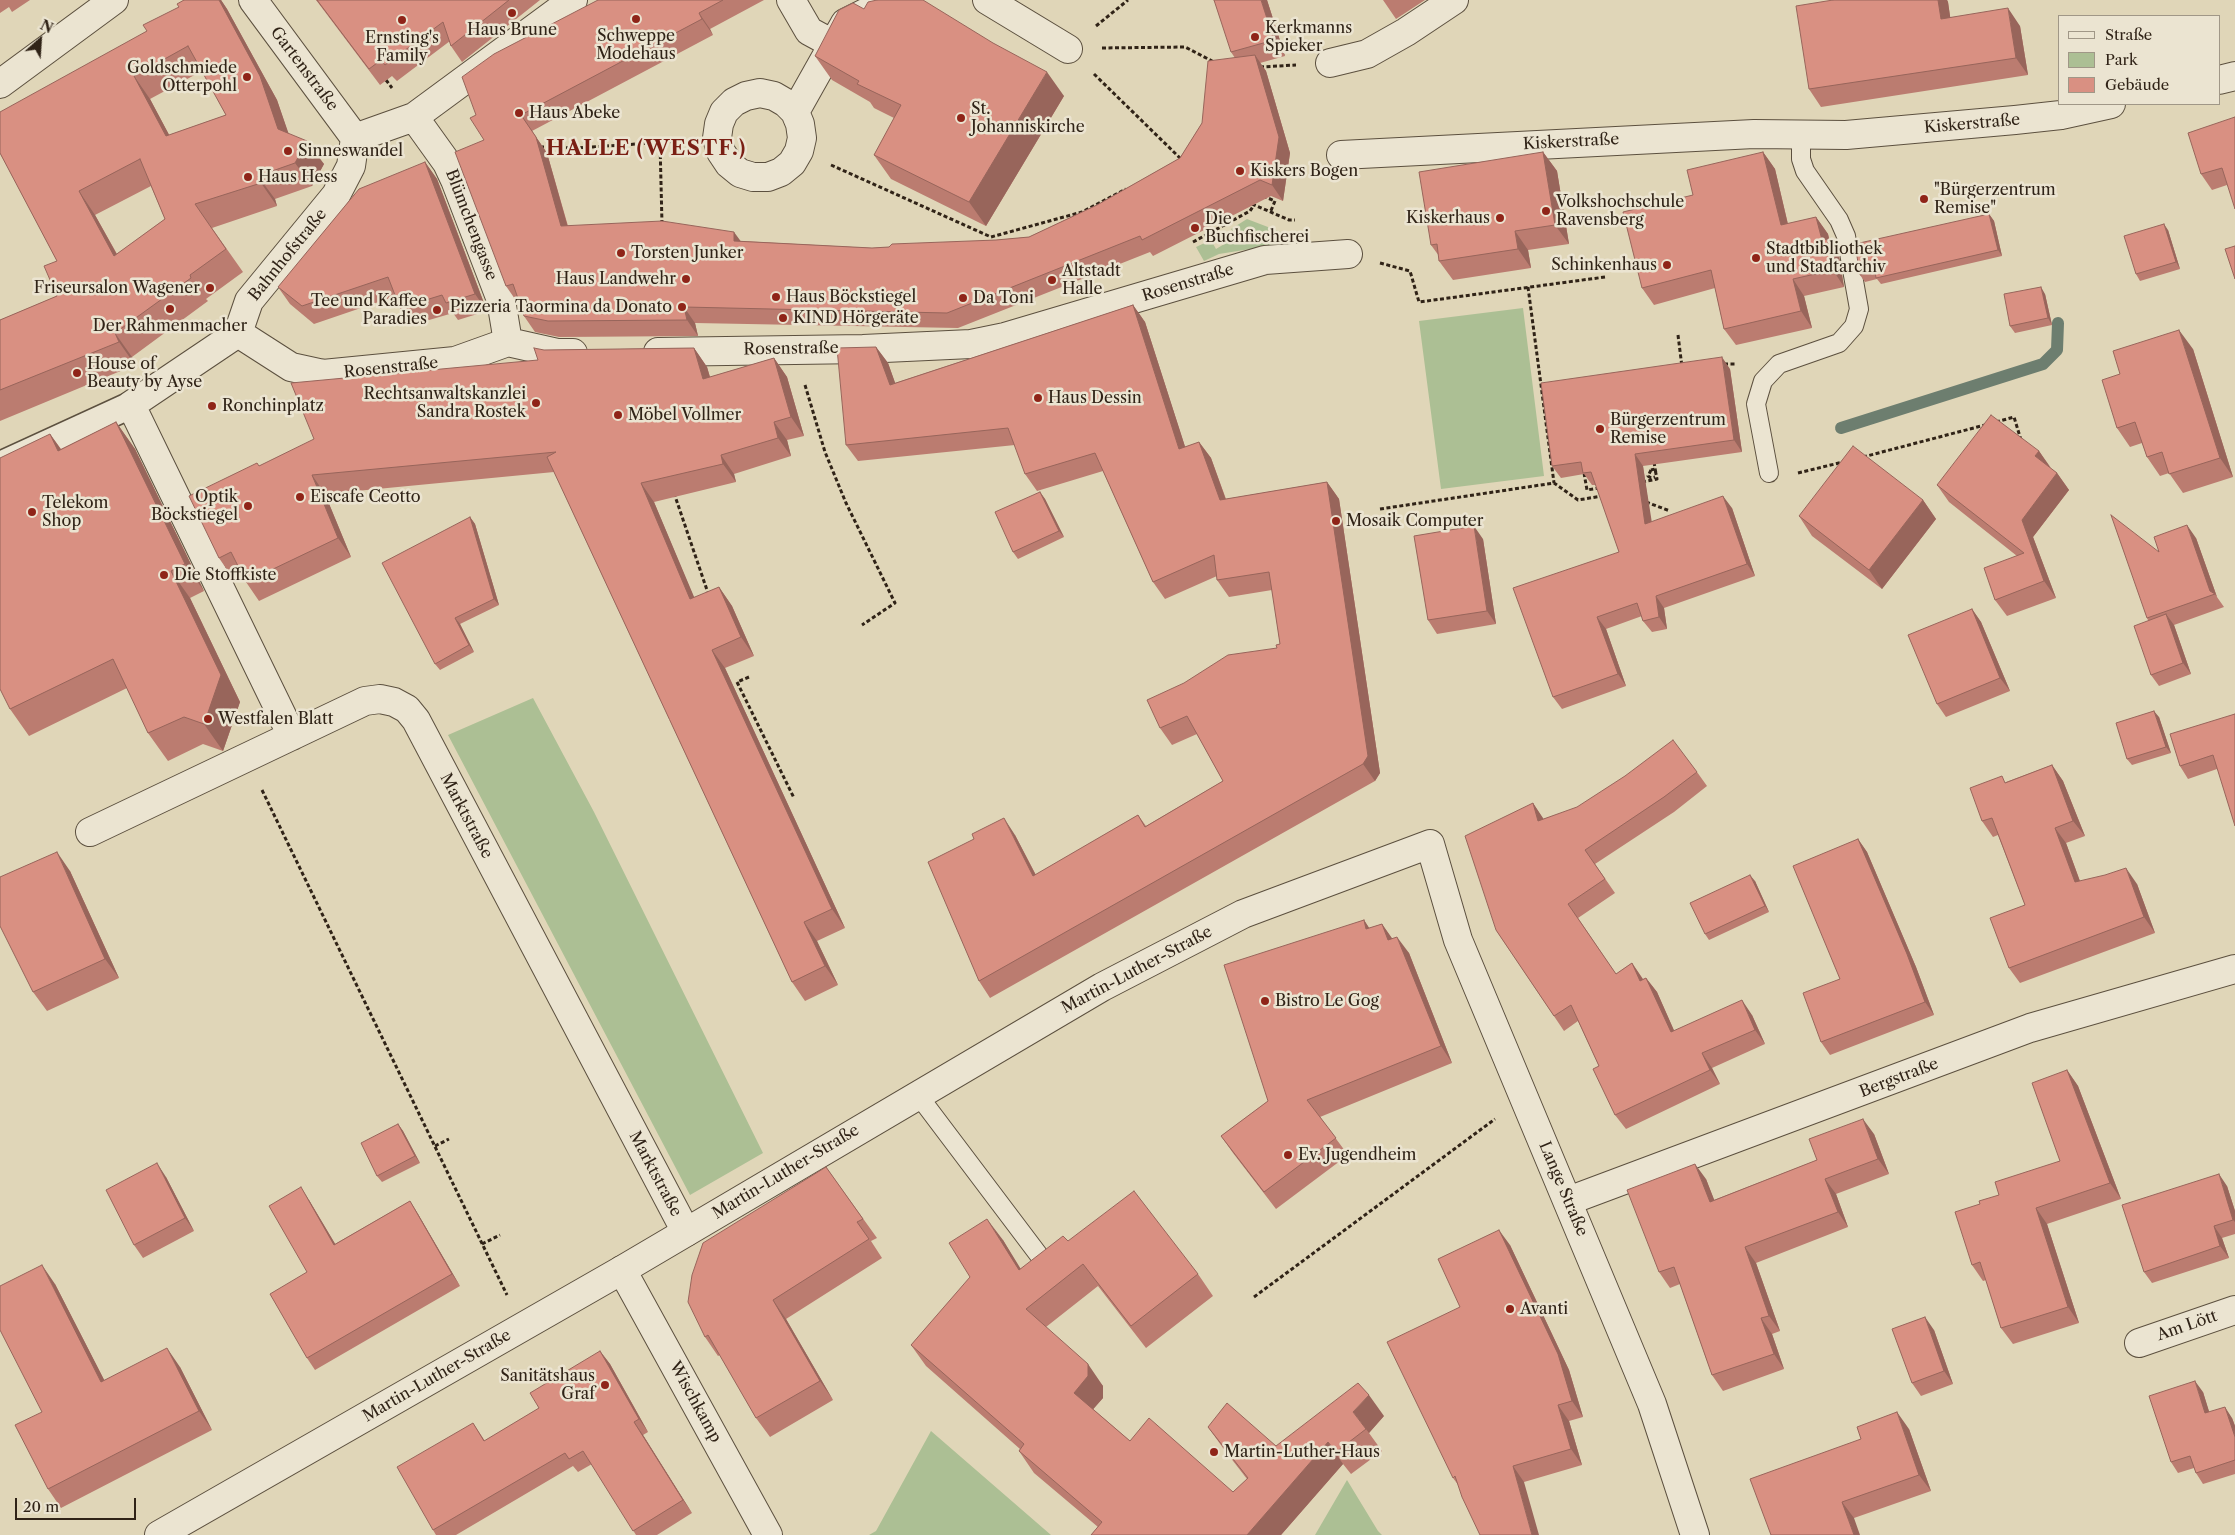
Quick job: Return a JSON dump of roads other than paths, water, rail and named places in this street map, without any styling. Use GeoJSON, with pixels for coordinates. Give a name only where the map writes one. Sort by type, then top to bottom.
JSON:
{"type":"FeatureCollection","features":[{"type":"Feature","properties":{"kind":"street"},"geometry":{"type":"LineString","coordinates":[[0,84],[114,0]]}},
{"type":"Feature","properties":{"kind":"street","name":"Gartenstraße"},"geometry":{"type":"LineString","coordinates":[[253,0],[355,138]]}},
{"type":"Feature","properties":{"kind":"street"},"geometry":{"type":"LineString","coordinates":[[355,138],[414,117],[573,0]]}},
{"type":"Feature","properties":{"kind":"street"},"geometry":{"type":"LineString","coordinates":[[791,0],[809,31],[833,44]]}},
{"type":"Feature","properties":{"kind":"street"},"geometry":{"type":"LineString","coordinates":[[795,112],[845,23],[891,0]]}},
{"type":"Feature","properties":{"kind":"street"},"geometry":{"type":"LineString","coordinates":[[987,0],[1068,48]]}},
{"type":"Feature","properties":{"kind":"street"},"geometry":{"type":"LineString","coordinates":[[1330,63],[1367,54],[1406,32],[1454,0]]}},
{"type":"Feature","properties":{"kind":"street"},"geometry":{"type":"LineString","coordinates":[[2220,80],[2235,76]]}},
{"type":"Feature","properties":{"kind":"street"},"geometry":{"type":"LineString","coordinates":[[760,93],[774,96],[786,103],[795,112],[800,124],[802,138],[799,151],[792,163],[781,172],[768,177],[753,177],[740,173],[728,164],[720,152],[717,138],[719,124],[724,112],[734,102],[746,96],[760,93]]}},
{"type":"Feature","properties":{"kind":"street","name":"Kiskerstraße"},"geometry":{"type":"LineString","coordinates":[[1341,155],[1735,134],[1846,135],[2061,115],[2106,105]]}},
{"type":"Feature","properties":{"kind":"street","name":"Blümchengasse"},"geometry":{"type":"LineString","coordinates":[[414,117],[447,163],[455,180],[501,300],[508,342]]}},
{"type":"Feature","properties":{"kind":"street","name":"Bahnhofstraße"},"geometry":{"type":"LineString","coordinates":[[238,333],[249,301],[336,195],[351,166],[355,138]]}},
{"type":"Feature","properties":{"kind":"street","name":"Rosenstraße"},"geometry":{"type":"LineString","coordinates":[[638,353],[971,344],[1006,337],[1265,260],[1348,254]]}},
{"type":"Feature","properties":{"kind":"street"},"geometry":{"type":"LineString","coordinates":[[0,464],[131,405],[238,333]]}},
{"type":"Feature","properties":{"kind":"street","name":"Rosenstraße"},"geometry":{"type":"LineString","coordinates":[[238,333],[291,367],[324,374],[455,362],[508,342]]}},
{"type":"Feature","properties":{"kind":"street"},"geometry":{"type":"LineString","coordinates":[[508,342],[557,353],[602,353]]}},
{"type":"Feature","properties":{"kind":"street"},"geometry":{"type":"LineString","coordinates":[[131,405],[292,736]]}},
{"type":"Feature","properties":{"kind":"street","name":"Marktstraße"},"geometry":{"type":"LineString","coordinates":[[90,832],[366,701],[380,699],[394,702],[407,709],[416,720],[686,1232]]}},
{"type":"Feature","properties":{"kind":"street","name":"Martin-Luther-Straße"},"geometry":{"type":"LineString","coordinates":[[159,1535],[622,1270],[1102,987],[1243,914],[1430,844]]}},
{"type":"Feature","properties":{"kind":"street","name":"Lange Straße"},"geometry":{"type":"LineString","coordinates":[[1430,844],[1458,940],[1652,1404],[1695,1535]]}},
{"type":"Feature","properties":{"kind":"street","name":"Bergstraße"},"geometry":{"type":"LineString","coordinates":[[1568,1201],[2030,1028],[2235,969]]}},
{"type":"Feature","properties":{"kind":"street","name":"Wischkamp"},"geometry":{"type":"LineString","coordinates":[[622,1270],[768,1535]]}},
{"type":"Feature","properties":{"kind":"street","name":"Am Lött"},"geometry":{"type":"LineString","coordinates":[[2139,1343],[2235,1310]]}},
{"type":"Feature","properties":{"kind":"lane"},"geometry":{"type":"LineString","coordinates":[[1769,473],[1756,404],[1762,381],[1779,364],[1839,343],[1854,326],[1859,308],[1846,236],[1839,220],[1805,171],[1801,159],[1801,135]]}},
{"type":"Feature","properties":{"kind":"lane"},"geometry":{"type":"LineString","coordinates":[[918,1095],[1040,1258]]}},
{"type":"Feature","properties":{"kind":"waterway"},"geometry":{"type":"LineString","coordinates":[[1841,428],[2043,364],[2057,350],[2058,323]]}},
{"type":"Feature","properties":{"kind":"place","name":"Haus Brune"},"geometry":{"type":"Point","coordinates":[512,13]}},
{"type":"Feature","properties":{"kind":"place","name":"Schweppe Modehaus"},"geometry":{"type":"Point","coordinates":[636,19]}},
{"type":"Feature","properties":{"kind":"place","name":"Ernsting's Family"},"geometry":{"type":"Point","coordinates":[402,20]}},
{"type":"Feature","properties":{"kind":"place","name":"Kerkmanns Spieker"},"geometry":{"type":"Point","coordinates":[1255,37]}},
{"type":"Feature","properties":{"kind":"place","name":"Goldschmiede Otterpohl"},"geometry":{"type":"Point","coordinates":[247,77]}},
{"type":"Feature","properties":{"kind":"place","name":"Haus Abeke"},"geometry":{"type":"Point","coordinates":[519,113]}},
{"type":"Feature","properties":{"kind":"place","name":"St. Johanniskirche"},"geometry":{"type":"Point","coordinates":[961,118]}},
{"type":"Feature","properties":{"kind":"place","name":"Sinneswandel"},"geometry":{"type":"Point","coordinates":[288,151]}},
{"type":"Feature","properties":{"kind":"place","name":"Kiskers Bogen"},"geometry":{"type":"Point","coordinates":[1240,171]}},
{"type":"Feature","properties":{"kind":"place","name":"Haus Hess"},"geometry":{"type":"Point","coordinates":[248,177]}},
{"type":"Feature","properties":{"kind":"place","name":"\"Bürgerzentrum Remise\""},"geometry":{"type":"Point","coordinates":[1924,199]}},
{"type":"Feature","properties":{"kind":"place","name":"Volkshochschule Ravensberg"},"geometry":{"type":"Point","coordinates":[1546,211]}},
{"type":"Feature","properties":{"kind":"place","name":"Kiskerhaus"},"geometry":{"type":"Point","coordinates":[1500,218]}},
{"type":"Feature","properties":{"kind":"place","name":"Die Buchfischerei"},"geometry":{"type":"Point","coordinates":[1195,228]}},
{"type":"Feature","properties":{"kind":"place","name":"Torsten Junker"},"geometry":{"type":"Point","coordinates":[621,253]}},
{"type":"Feature","properties":{"kind":"place","name":"Stadtbibliothek und Stadtarchiv"},"geometry":{"type":"Point","coordinates":[1756,258]}},
{"type":"Feature","properties":{"kind":"place","name":"Schinkenhaus"},"geometry":{"type":"Point","coordinates":[1667,265]}},
{"type":"Feature","properties":{"kind":"place","name":"Haus Landwehr"},"geometry":{"type":"Point","coordinates":[686,279]}},
{"type":"Feature","properties":{"kind":"place","name":"Altstadt Halle"},"geometry":{"type":"Point","coordinates":[1052,280]}},
{"type":"Feature","properties":{"kind":"place","name":"Friseursalon Wagener"},"geometry":{"type":"Point","coordinates":[210,288]}},
{"type":"Feature","properties":{"kind":"place","name":"Haus Böckstiegel"},"geometry":{"type":"Point","coordinates":[776,297]}},
{"type":"Feature","properties":{"kind":"place","name":"Da Toni"},"geometry":{"type":"Point","coordinates":[963,298]}},
{"type":"Feature","properties":{"kind":"place","name":"Pizzeria Taormina da Donato"},"geometry":{"type":"Point","coordinates":[682,307]}},
{"type":"Feature","properties":{"kind":"place","name":"Der Rahmenmacher"},"geometry":{"type":"Point","coordinates":[170,309]}},
{"type":"Feature","properties":{"kind":"place","name":"Tee und Kaffee Paradies"},"geometry":{"type":"Point","coordinates":[437,310]}},
{"type":"Feature","properties":{"kind":"place","name":"KIND Hörgeräte"},"geometry":{"type":"Point","coordinates":[783,318]}},
{"type":"Feature","properties":{"kind":"place","name":"House of Beauty by Ayse"},"geometry":{"type":"Point","coordinates":[77,373]}},
{"type":"Feature","properties":{"kind":"place","name":"Haus Dessin"},"geometry":{"type":"Point","coordinates":[1038,398]}},
{"type":"Feature","properties":{"kind":"place","name":"Rechtsanwaltskanzlei Sandra Rostek"},"geometry":{"type":"Point","coordinates":[536,403]}},
{"type":"Feature","properties":{"kind":"place","name":"Ronchinplatz"},"geometry":{"type":"Point","coordinates":[212,406]}},
{"type":"Feature","properties":{"kind":"place","name":"Möbel Vollmer"},"geometry":{"type":"Point","coordinates":[618,415]}},
{"type":"Feature","properties":{"kind":"place","name":"Bürgerzentrum Remise"},"geometry":{"type":"Point","coordinates":[1600,429]}},
{"type":"Feature","properties":{"kind":"place","name":"Eiscafe Ceotto"},"geometry":{"type":"Point","coordinates":[300,497]}},
{"type":"Feature","properties":{"kind":"place","name":"Optik Böckstiegel"},"geometry":{"type":"Point","coordinates":[248,506]}},
{"type":"Feature","properties":{"kind":"place","name":"Telekom Shop"},"geometry":{"type":"Point","coordinates":[32,512]}},
{"type":"Feature","properties":{"kind":"place","name":"Mosaik Computer"},"geometry":{"type":"Point","coordinates":[1336,521]}},
{"type":"Feature","properties":{"kind":"place","name":"Die Stoffkiste"},"geometry":{"type":"Point","coordinates":[164,575]}},
{"type":"Feature","properties":{"kind":"place","name":"Westfalen Blatt"},"geometry":{"type":"Point","coordinates":[208,719]}},
{"type":"Feature","properties":{"kind":"place","name":"Bistro Le Gog"},"geometry":{"type":"Point","coordinates":[1265,1001]}},
{"type":"Feature","properties":{"kind":"place","name":"Ev. Jugendheim"},"geometry":{"type":"Point","coordinates":[1288,1155]}},
{"type":"Feature","properties":{"kind":"place","name":"Avanti"},"geometry":{"type":"Point","coordinates":[1510,1309]}},
{"type":"Feature","properties":{"kind":"place","name":"Sanitätshaus Graf"},"geometry":{"type":"Point","coordinates":[605,1385]}},
{"type":"Feature","properties":{"kind":"place","name":"Martin-Luther-Haus"},"geometry":{"type":"Point","coordinates":[1214,1452]}},
{"type":"Feature","properties":{"kind":"district","name":"HALLE (WESTF.)"},"geometry":{"type":"Point","coordinates":[646,149]}}]}
